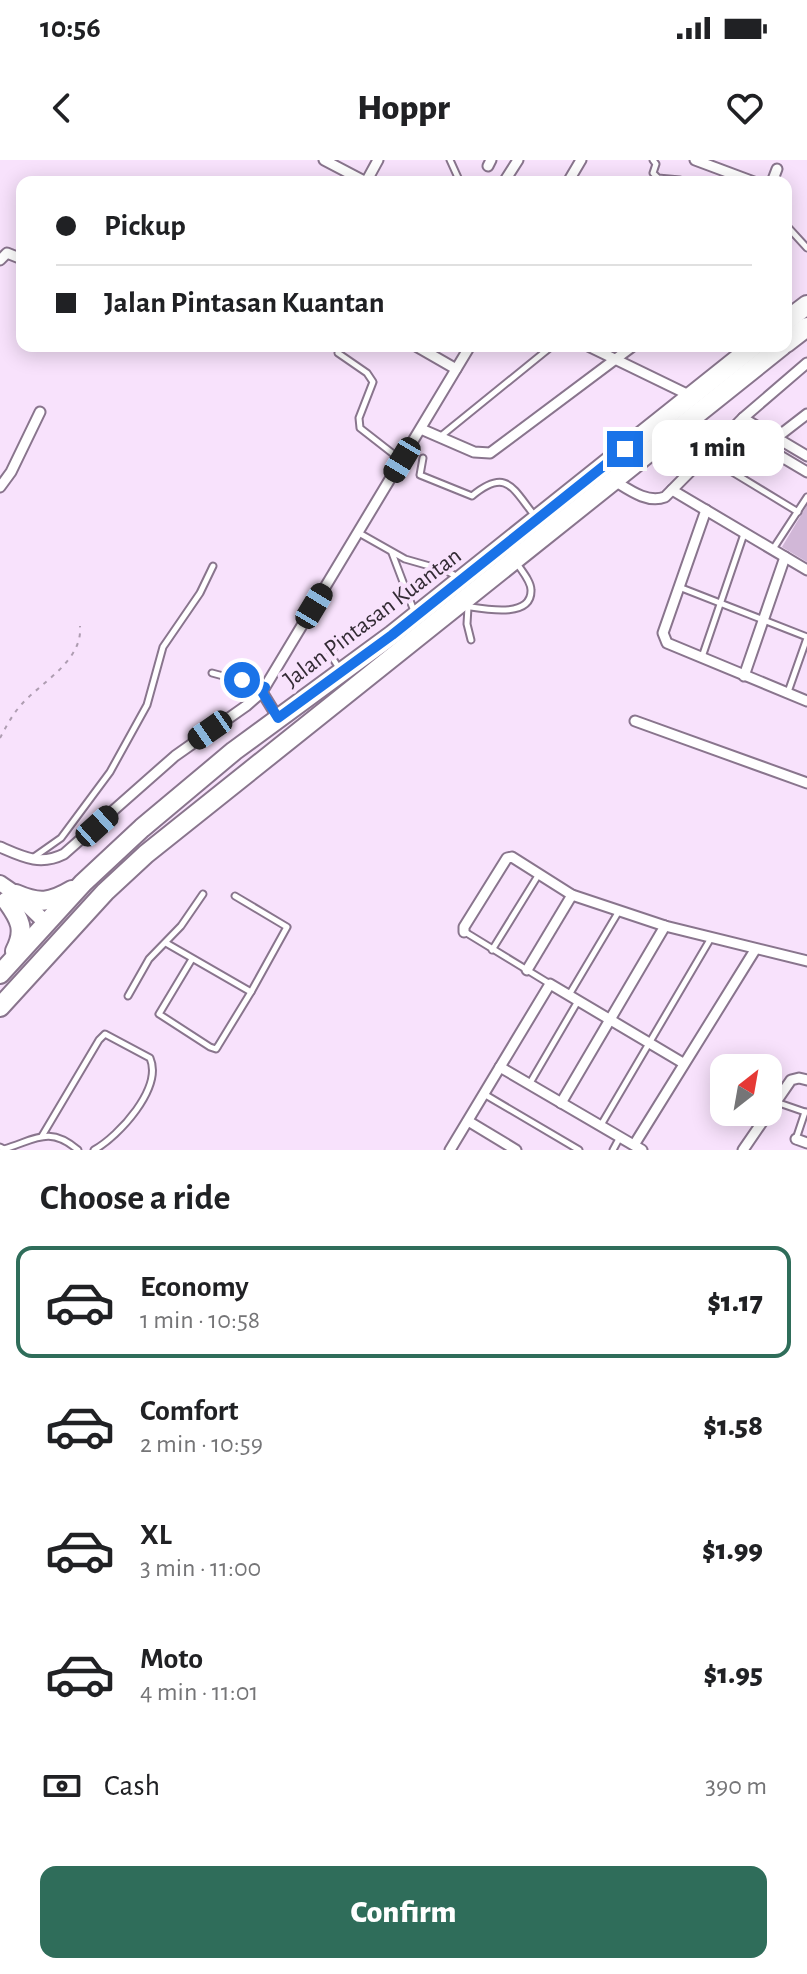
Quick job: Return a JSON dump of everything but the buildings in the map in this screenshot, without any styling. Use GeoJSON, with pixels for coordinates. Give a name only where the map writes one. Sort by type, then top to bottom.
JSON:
{"type":"FeatureCollection","features":[{"type":"Feature","properties":{"kind":"highway","name":"Jalan Pintasan Kuantan"},"geometry":{"type":"LineString","coordinates":[[4,969],[45,930],[83,883],[190,787],[461,580],[746,352]]}},
{"type":"Feature","properties":{"kind":"highway","name":"Jalan Pintasan Kuantan"},"geometry":{"type":"LineString","coordinates":[[0,1007],[89,910],[146,854],[462,606],[513,559],[775,352]]}},
{"type":"Feature","properties":{"kind":"highway"},"geometry":{"type":"LineString","coordinates":[[6,893],[37,902],[49,902],[83,883]]}},
{"type":"Feature","properties":{"kind":"highway"},"geometry":{"type":"LineString","coordinates":[[4,969],[22,935],[21,922],[6,893]]}},
{"type":"Feature","properties":{"kind":"highway"},"geometry":{"type":"LineString","coordinates":[[67,902],[77,912],[89,910]]}},
{"type":"Feature","properties":{"kind":"highway"},"geometry":{"type":"LineString","coordinates":[[48,955],[51,946],[45,930],[76,925]]}},
{"type":"Feature","properties":{"kind":"street"},"geometry":{"type":"LineString","coordinates":[[324,160],[355,176]]}},
{"type":"Feature","properties":{"kind":"street"},"geometry":{"type":"LineString","coordinates":[[695,160],[738,176]]}},
{"type":"Feature","properties":{"kind":"street"},"geometry":{"type":"LineString","coordinates":[[774,176],[777,169]]}},
{"type":"Feature","properties":{"kind":"street"},"geometry":{"type":"LineString","coordinates":[[426,352],[456,369]]}},
{"type":"Feature","properties":{"kind":"street"},"geometry":{"type":"LineString","coordinates":[[0,847],[30,860],[54,859],[75,846],[175,756],[246,706],[264,689],[466,352]]}},
{"type":"Feature","properties":{"kind":"street"},"geometry":{"type":"LineString","coordinates":[[602,352],[691,396]]}},
{"type":"Feature","properties":{"kind":"street"},"geometry":{"type":"LineString","coordinates":[[421,429],[474,452],[490,453],[624,352]]}},
{"type":"Feature","properties":{"kind":"street"},"geometry":{"type":"LineString","coordinates":[[613,480],[636,494],[654,500],[665,497],[743,418],[807,363]]}},
{"type":"Feature","properties":{"kind":"street"},"geometry":{"type":"LineString","coordinates":[[0,487],[11,472],[40,412]]}},
{"type":"Feature","properties":{"kind":"street"},"geometry":{"type":"LineString","coordinates":[[776,438],[807,414]]}},
{"type":"Feature","properties":{"kind":"street"},"geometry":{"type":"LineString","coordinates":[[743,418],[807,456]]}},
{"type":"Feature","properties":{"kind":"street"},"geometry":{"type":"LineString","coordinates":[[733,428],[807,472]]}},
{"type":"Feature","properties":{"kind":"street"},"geometry":{"type":"LineString","coordinates":[[672,490],[807,570]]}},
{"type":"Feature","properties":{"kind":"street"},"geometry":{"type":"LineString","coordinates":[[706,510],[663,638],[667,643],[701,658],[807,701]]}},
{"type":"Feature","properties":{"kind":"street"},"geometry":{"type":"LineString","coordinates":[[744,676],[785,557]]}},
{"type":"Feature","properties":{"kind":"street"},"geometry":{"type":"LineString","coordinates":[[264,689],[278,718]]}},
{"type":"Feature","properties":{"kind":"street"},"geometry":{"type":"LineString","coordinates":[[635,721],[807,783]]}},
{"type":"Feature","properties":{"kind":"street"},"geometry":{"type":"LineString","coordinates":[[464,932],[464,927],[507,858],[512,857],[572,895],[665,926],[807,961]]}},
{"type":"Feature","properties":{"kind":"street"},"geometry":{"type":"LineString","coordinates":[[6,893],[45,930]]}},
{"type":"Feature","properties":{"kind":"street"},"geometry":{"type":"LineString","coordinates":[[527,970],[572,895]]}},
{"type":"Feature","properties":{"kind":"street"},"geometry":{"type":"LineString","coordinates":[[561,1103],[665,926]]}},
{"type":"Feature","properties":{"kind":"street"},"geometry":{"type":"LineString","coordinates":[[500,1067],[638,1148],[683,1063],[755,950]]}},
{"type":"Feature","properties":{"kind":"street"},"geometry":{"type":"LineString","coordinates":[[451,1150],[550,984],[683,1063]]}},
{"type":"Feature","properties":{"kind":"street"},"geometry":{"type":"LineString","coordinates":[[782,1094],[795,1078],[807,1080]]}},
{"type":"Feature","properties":{"kind":"street"},"geometry":{"type":"LineString","coordinates":[[468,1121],[516,1150]]}},
{"type":"Feature","properties":{"kind":"street"},"geometry":{"type":"LineString","coordinates":[[743,1150],[760,1126]]}},
{"type":"Feature","properties":{"kind":"street"},"geometry":{"type":"LineString","coordinates":[[796,1139],[807,1143]]}},
{"type":"Feature","properties":{"kind":"lane"},"geometry":{"type":"LineString","coordinates":[[792,232],[807,248]]}},
{"type":"Feature","properties":{"kind":"lane"},"geometry":{"type":"LineString","coordinates":[[440,437],[545,352]]}},
{"type":"Feature","properties":{"kind":"lane"},"geometry":{"type":"LineString","coordinates":[[338,353],[367,373],[373,382],[359,418],[360,428],[402,460]]}},
{"type":"Feature","properties":{"kind":"lane"},"geometry":{"type":"LineString","coordinates":[[705,456],[798,512]]}},
{"type":"Feature","properties":{"kind":"lane"},"geometry":{"type":"LineString","coordinates":[[423,458],[420,475],[472,496],[487,484],[500,482],[513,489],[537,519]]}},
{"type":"Feature","properties":{"kind":"lane"},"geometry":{"type":"LineString","coordinates":[[773,550],[807,497]]}},
{"type":"Feature","properties":{"kind":"lane"},"geometry":{"type":"LineString","coordinates":[[359,533],[392,553],[447,571],[461,580]]}},
{"type":"Feature","properties":{"kind":"lane"},"geometry":{"type":"LineString","coordinates":[[701,658],[744,533]]}},
{"type":"Feature","properties":{"kind":"lane"},"geometry":{"type":"LineString","coordinates":[[392,553],[416,615]]}},
{"type":"Feature","properties":{"kind":"lane"},"geometry":{"type":"LineString","coordinates":[[471,640],[462,606],[512,611],[525,603],[530,586],[513,559]]}},
{"type":"Feature","properties":{"kind":"lane"},"geometry":{"type":"LineString","coordinates":[[30,860],[61,838],[110,772],[147,705],[163,647],[200,593],[213,566]]}},
{"type":"Feature","properties":{"kind":"lane"},"geometry":{"type":"LineString","coordinates":[[679,587],[807,638],[788,693]]}},
{"type":"Feature","properties":{"kind":"lane"},"geometry":{"type":"LineString","coordinates":[[337,643],[330,654],[342,672]]}},
{"type":"Feature","properties":{"kind":"lane"},"geometry":{"type":"LineString","coordinates":[[212,673],[264,689]]}},
{"type":"Feature","properties":{"kind":"lane"},"geometry":{"type":"LineString","coordinates":[[492,950],[539,874]]}},
{"type":"Feature","properties":{"kind":"lane"},"geometry":{"type":"LineString","coordinates":[[128,996],[149,959],[166,943],[203,894]]}},
{"type":"Feature","properties":{"kind":"lane"},"geometry":{"type":"LineString","coordinates":[[192,958],[159,1014],[216,1049],[287,927],[235,896]]}},
{"type":"Feature","properties":{"kind":"lane"},"geometry":{"type":"LineString","coordinates":[[530,1084],[620,910]]}},
{"type":"Feature","properties":{"kind":"lane"},"geometry":{"type":"LineString","coordinates":[[464,932],[550,984]]}},
{"type":"Feature","properties":{"kind":"lane"},"geometry":{"type":"LineString","coordinates":[[601,1126],[711,938]]}},
{"type":"Feature","properties":{"kind":"lane"},"geometry":{"type":"LineString","coordinates":[[166,943],[251,992]]}},
{"type":"Feature","properties":{"kind":"lane"},"geometry":{"type":"LineString","coordinates":[[42,1136],[105,1034],[150,1058],[153,1074],[129,1119],[118,1133],[94,1150]]}},
{"type":"Feature","properties":{"kind":"lane"},"geometry":{"type":"LineString","coordinates":[[483,1094],[579,1150]]}},
{"type":"Feature","properties":{"kind":"lane"},"geometry":{"type":"LineString","coordinates":[[782,1104],[806,1112],[796,1139]]}},
{"type":"Feature","properties":{"kind":"lane"},"geometry":{"type":"LineString","coordinates":[[3,1148],[53,1135],[78,1150]]}},
{"type":"Feature","properties":{"kind":"lane"},"geometry":{"type":"LineString","coordinates":[[613,1150],[620,1137]]}},
{"type":"Feature","properties":{"kind":"path"},"geometry":{"type":"LineString","coordinates":[[0,738],[18,708],[40,684],[62,668],[76,648],[80,626]]}},
{"type":"Feature","properties":{"kind":"shaded area"},"geometry":{"type":"Polygon","coordinates":[[[807,505],[807,562],[782,547],[807,505]]]}},
{"type":"Feature","properties":{"kind":"route"},"geometry":{"type":"LineString","coordinates":[[242,680],[265,687],[262,692],[278,718],[392,635],[625,449]]}}]}
